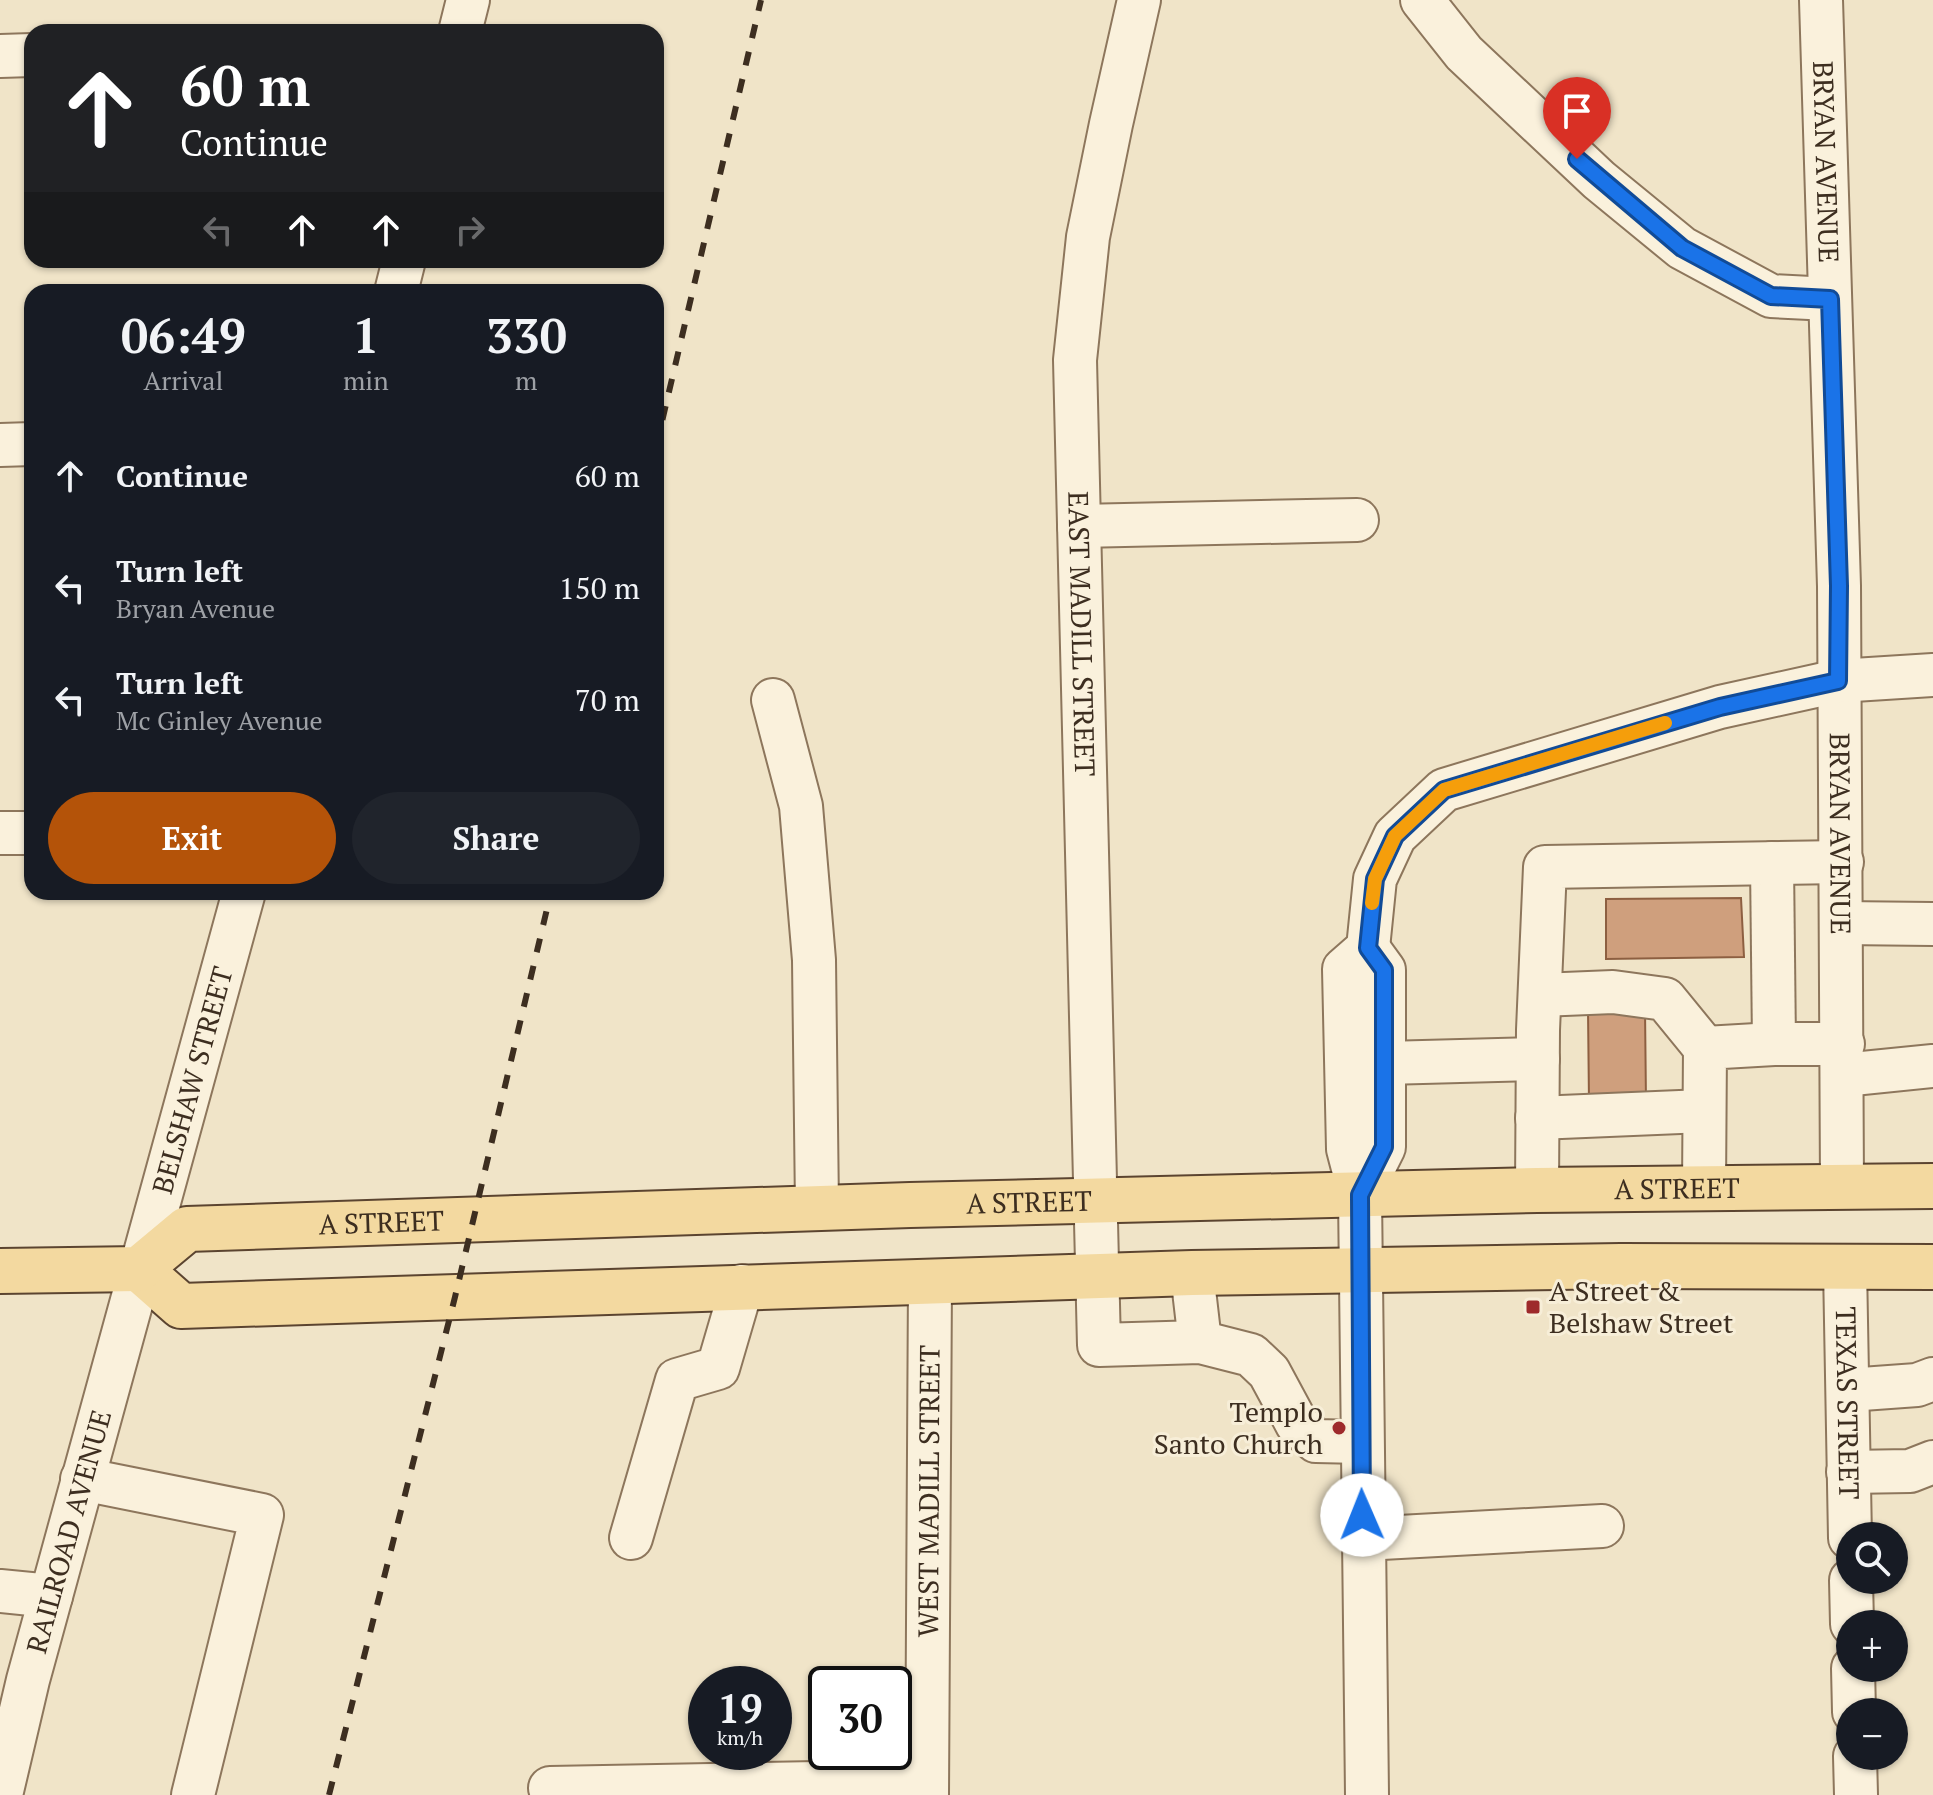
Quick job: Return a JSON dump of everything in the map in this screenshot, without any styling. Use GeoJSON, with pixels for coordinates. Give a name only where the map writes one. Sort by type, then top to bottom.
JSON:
{"type":"FeatureCollection","features":[{"type":"Feature","properties":{"kind":"main road","name":"A STREET"},"geometry":{"type":"LineString","coordinates":[[139,1269],[187,1229],[817,1207],[1537,1190],[1933,1186]]}},
{"type":"Feature","properties":{"kind":"main road"},"geometry":{"type":"LineString","coordinates":[[0,1271],[139,1269],[181,1306],[1096,1275],[1621,1266],[1933,1267]]}},
{"type":"Feature","properties":{"kind":"street"},"geometry":{"type":"LineString","coordinates":[[462,24],[468,0]]}},
{"type":"Feature","properties":{"kind":"street","name":"EAST MADILL STREET"},"geometry":{"type":"LineString","coordinates":[[1139,0],[1088,237],[1075,360],[1099,1345],[1200,1342]]}},
{"type":"Feature","properties":{"kind":"street"},"geometry":{"type":"LineString","coordinates":[[1422,0],[1464,53],[1599,180],[1682,248],[1771,296],[1830,299]]}},
{"type":"Feature","properties":{"kind":"street","name":"BRYAN AVENUE"},"geometry":{"type":"LineString","coordinates":[[1821,0],[1839,586],[1842,1186]]}},
{"type":"Feature","properties":{"kind":"street"},"geometry":{"type":"LineString","coordinates":[[0,56],[24,55]]}},
{"type":"Feature","properties":{"kind":"street"},"geometry":{"type":"LineString","coordinates":[[0,445],[24,444]]}},
{"type":"Feature","properties":{"kind":"street"},"geometry":{"type":"LineString","coordinates":[[1079,526],[1357,520]]}},
{"type":"Feature","properties":{"kind":"street"},"geometry":{"type":"LineString","coordinates":[[1360,1195],[1384,1147],[1384,970],[1368,948],[1375,879],[1395,836],[1444,790],[1720,707],[1838,681],[1933,675]]}},
{"type":"Feature","properties":{"kind":"street"},"geometry":{"type":"LineString","coordinates":[[773,700],[803,822],[814,960],[817,1207]]}},
{"type":"Feature","properties":{"kind":"street"},"geometry":{"type":"LineString","coordinates":[[0,833],[24,833]]}},
{"type":"Feature","properties":{"kind":"street"},"geometry":{"type":"LineString","coordinates":[[1537,1190],[1545,867],[1842,862]]}},
{"type":"Feature","properties":{"kind":"street"},"geometry":{"type":"LineString","coordinates":[[1772,863],[1774,1044]]}},
{"type":"Feature","properties":{"kind":"street","name":"BELSHAW STREET"},"geometry":{"type":"LineString","coordinates":[[139,1269],[242,900]]}},
{"type":"Feature","properties":{"kind":"street"},"geometry":{"type":"LineString","coordinates":[[1841,923],[1933,924]]}},
{"type":"Feature","properties":{"kind":"street"},"geometry":{"type":"LineString","coordinates":[[1367,1795],[1360,1195],[1348,1149],[1344,969],[1368,948]]}},
{"type":"Feature","properties":{"kind":"street"},"geometry":{"type":"LineString","coordinates":[[1540,995],[1613,992],[1665,999],[1705,1048],[1704,1188]]}},
{"type":"Feature","properties":{"kind":"street"},"geometry":{"type":"LineString","coordinates":[[1705,1048],[1774,1044],[1843,1060],[1933,1066]]}},
{"type":"Feature","properties":{"kind":"street"},"geometry":{"type":"LineString","coordinates":[[1385,1063],[1538,1059]]}},
{"type":"Feature","properties":{"kind":"street"},"geometry":{"type":"LineString","coordinates":[[1537,1118],[1704,1111]]}},
{"type":"Feature","properties":{"kind":"street","name":"TEXAS STREET"},"geometry":{"type":"LineString","coordinates":[[1845,1267],[1850,1522]]}},
{"type":"Feature","properties":{"kind":"street","name":"RAILROAD AVENUE"},"geometry":{"type":"LineString","coordinates":[[1,1795],[14,1680],[51,1596],[139,1269]]}},
{"type":"Feature","properties":{"kind":"street"},"geometry":{"type":"LineString","coordinates":[[1192,1273],[1200,1342],[1251,1355],[1269,1372],[1297,1424],[1316,1441],[1362,1442]]}},
{"type":"Feature","properties":{"kind":"street","name":"WEST MADILL STREET"},"geometry":{"type":"LineString","coordinates":[[926,1788],[930,1281]]}},
{"type":"Feature","properties":{"kind":"street"},"geometry":{"type":"LineString","coordinates":[[631,1538],[677,1380],[718,1368],[742,1286]]}},
{"type":"Feature","properties":{"kind":"street"},"geometry":{"type":"LineString","coordinates":[[1848,1390],[1917,1385],[1933,1379]]}},
{"type":"Feature","properties":{"kind":"street"},"geometry":{"type":"LineString","coordinates":[[1848,1472],[1910,1471],[1933,1462]]}},
{"type":"Feature","properties":{"kind":"street"},"geometry":{"type":"LineString","coordinates":[[82,1479],[262,1515],[193,1795]]}},
{"type":"Feature","properties":{"kind":"street"},"geometry":{"type":"LineString","coordinates":[[1363,1539],[1602,1526]]}},
{"type":"Feature","properties":{"kind":"street"},"geometry":{"type":"LineString","coordinates":[[0,1591],[51,1596]]}},
{"type":"Feature","properties":{"kind":"street"},"geometry":{"type":"LineString","coordinates":[[1855,1770],[1856,1795]]}},
{"type":"Feature","properties":{"kind":"street"},"geometry":{"type":"LineString","coordinates":[[550,1788],[926,1788]]}},
{"type":"Feature","properties":{"kind":"building"},"geometry":{"type":"Polygon","coordinates":[[[1741,898],[1744,957],[1606,959],[1606,899],[1741,898]]]}},
{"type":"Feature","properties":{"kind":"building"},"geometry":{"type":"Polygon","coordinates":[[[1645,1009],[1646,1102],[1589,1102],[1588,1010],[1645,1009]]]}},
{"type":"Feature","properties":{"kind":"railway"},"geometry":{"type":"LineString","coordinates":[[664,413],[761,0]]}},
{"type":"Feature","properties":{"kind":"railway"},"geometry":{"type":"LineString","coordinates":[[329,1795],[455,1297],[549,900]]}},
{"type":"Feature","properties":{"kind":"slow traffic"},"geometry":{"type":"LineString","coordinates":[[1372,903],[1375,879],[1395,836],[1444,790],[1665,723]]}},
{"type":"Feature","properties":{"kind":"place","name":"A Street & Belshaw Street"},"geometry":{"type":"Point","coordinates":[1533,1307]}},
{"type":"Feature","properties":{"kind":"place","name":"Templo Santo Church"},"geometry":{"type":"Point","coordinates":[1339,1428]}},
{"type":"Feature","properties":{"kind":"route"},"geometry":{"type":"LineString","coordinates":[[1362,1515],[1360,1195],[1384,1147],[1384,970],[1368,948],[1375,879],[1395,836],[1444,790],[1720,707],[1838,681],[1839,586],[1830,299],[1771,296],[1682,248],[1577,159]]}}]}
